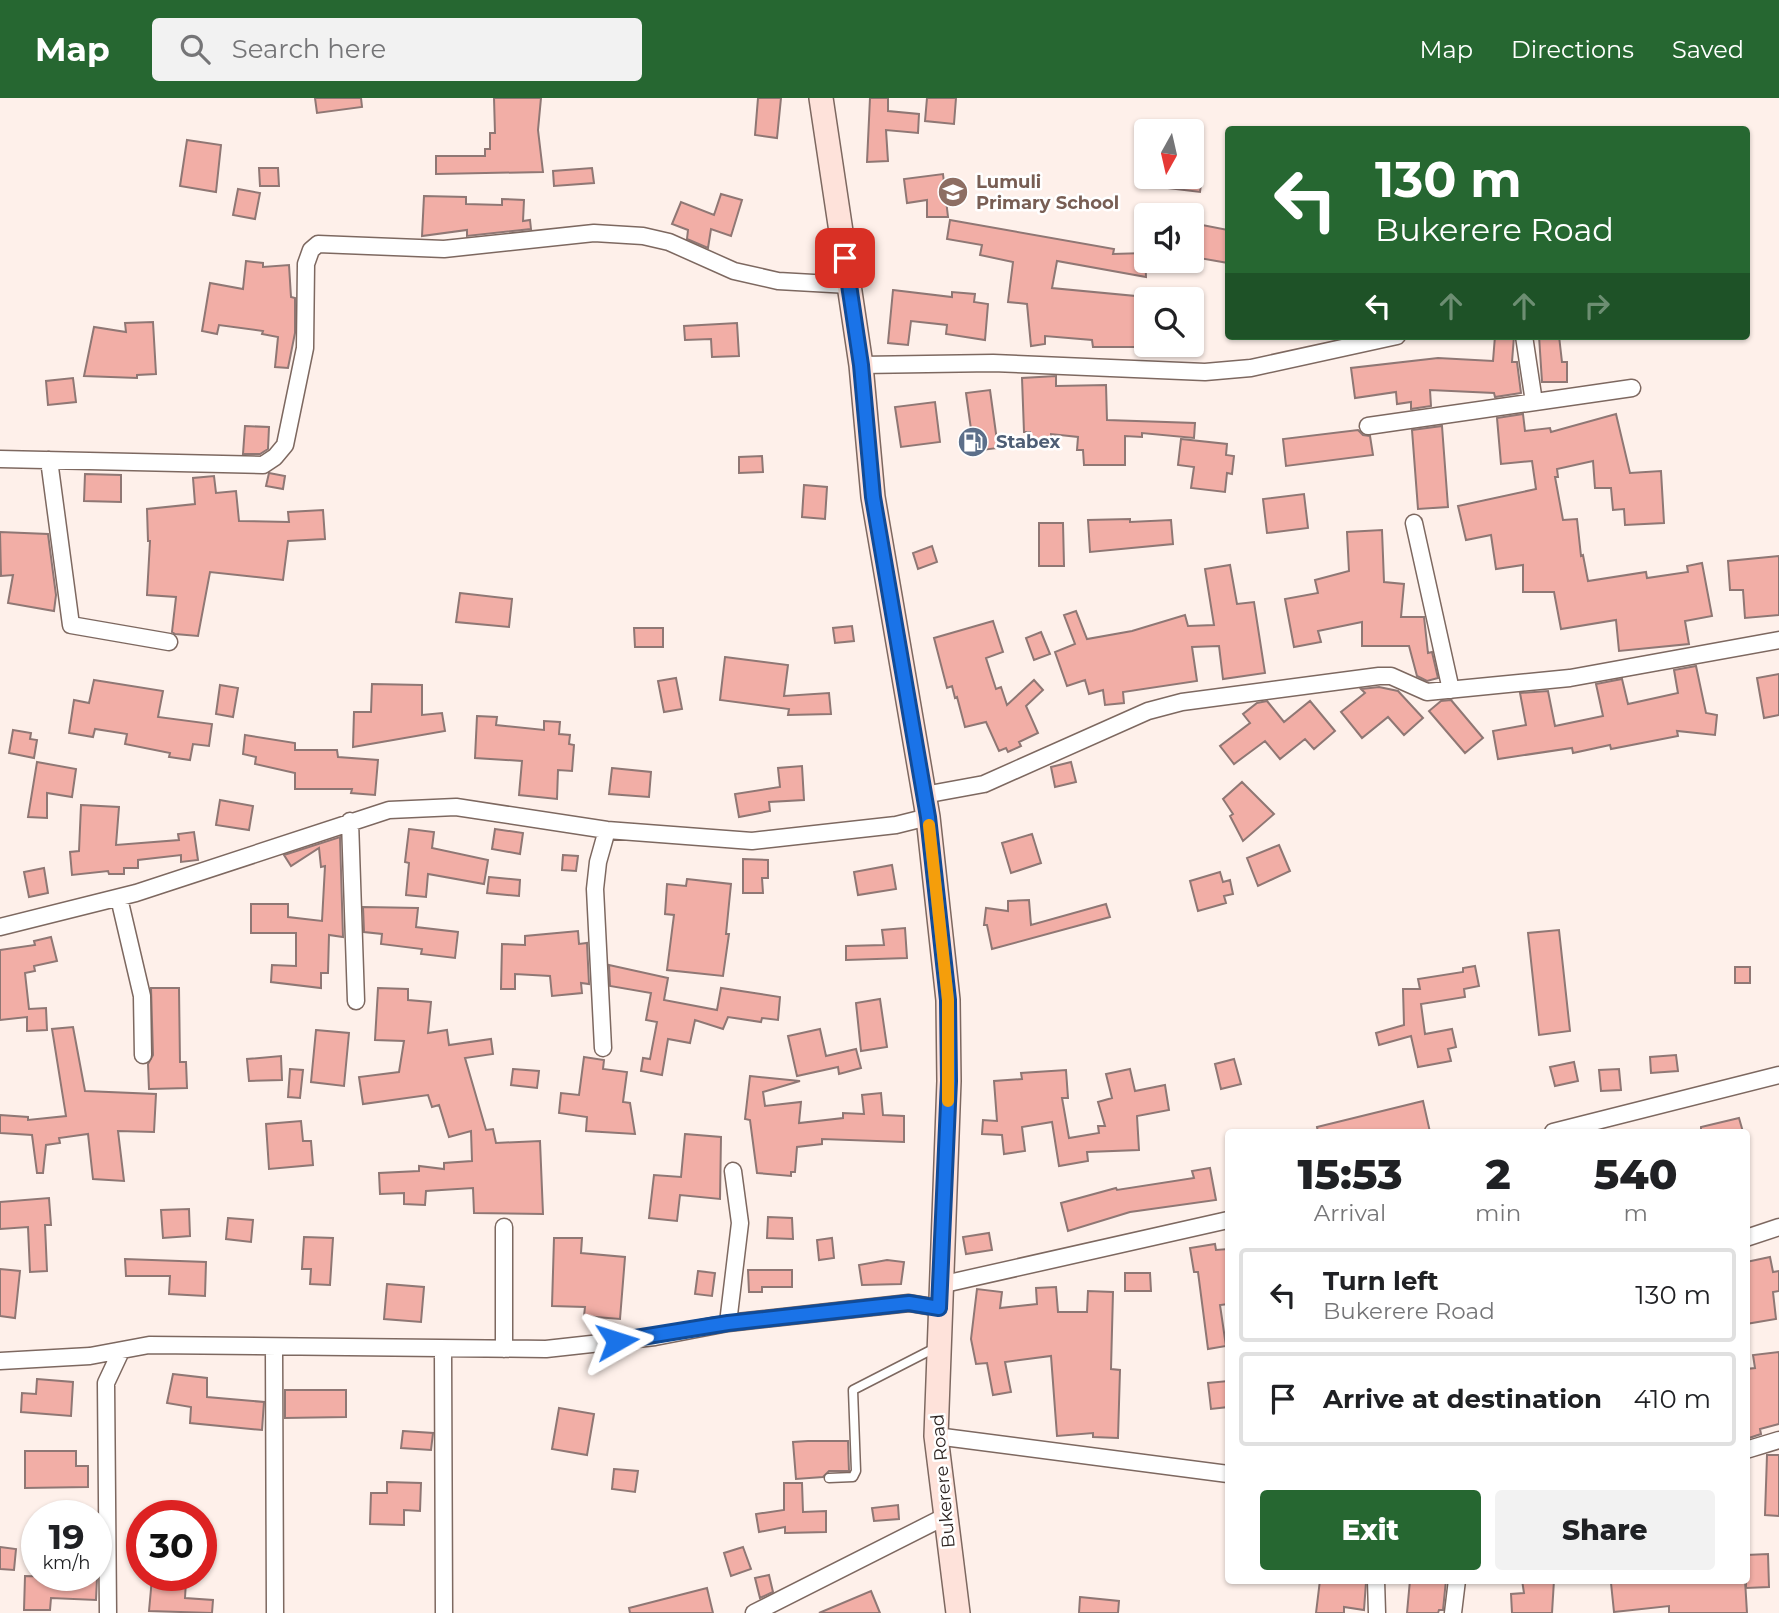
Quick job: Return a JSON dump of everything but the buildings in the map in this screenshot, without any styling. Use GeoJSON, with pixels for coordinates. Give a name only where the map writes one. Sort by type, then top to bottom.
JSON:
{"type":"FeatureCollection","features":[{"type":"Feature","properties":{"kind":"main road","name":"Bukerere Road"},"geometry":{"type":"LineString","coordinates":[[821,98],[861,365],[873,497],[926,806],[948,1000],[949,1081],[937,1347],[936,1436],[958,1613]]}},
{"type":"Feature","properties":{"kind":"street"},"geometry":{"type":"LineString","coordinates":[[0,459],[263,465],[275,457],[285,445],[305,348],[306,264],[310,250],[318,244],[444,249],[594,233],[643,236],[669,242],[734,271],[778,281],[849,285]]}},
{"type":"Feature","properties":{"kind":"street"},"geometry":{"type":"LineString","coordinates":[[861,365],[993,363],[1205,372],[1251,368],[1379,340]]}},
{"type":"Feature","properties":{"kind":"street"},"geometry":{"type":"LineString","coordinates":[[1525,340],[1534,402]]}},
{"type":"Feature","properties":{"kind":"street"},"geometry":{"type":"LineString","coordinates":[[1368,426],[1632,388]]}},
{"type":"Feature","properties":{"kind":"street"},"geometry":{"type":"LineString","coordinates":[[49,460],[71,625],[169,642]]}},
{"type":"Feature","properties":{"kind":"street"},"geometry":{"type":"LineString","coordinates":[[1414,523],[1451,690]]}},
{"type":"Feature","properties":{"kind":"street"},"geometry":{"type":"LineString","coordinates":[[0,927],[119,898],[389,810],[456,807],[607,830],[752,841],[869,829],[984,784],[1148,711],[1182,702],[1379,676],[1391,676],[1427,692],[1570,678],[1779,640]]}},
{"type":"Feature","properties":{"kind":"street"},"geometry":{"type":"LineString","coordinates":[[350,821],[356,1001]]}},
{"type":"Feature","properties":{"kind":"street"},"geometry":{"type":"LineString","coordinates":[[603,1048],[595,889],[598,862],[607,830]]}},
{"type":"Feature","properties":{"kind":"street"},"geometry":{"type":"LineString","coordinates":[[119,898],[142,996],[143,1055]]}},
{"type":"Feature","properties":{"kind":"street"},"geometry":{"type":"LineString","coordinates":[[1565,1129],[1779,1075]]}},
{"type":"Feature","properties":{"kind":"street"},"geometry":{"type":"LineString","coordinates":[[728,1323],[740,1223],[733,1171]]}},
{"type":"Feature","properties":{"kind":"street"},"geometry":{"type":"LineString","coordinates":[[0,1361],[121,1351],[149,1345],[274,1349],[394,1346],[443,1350],[546,1349],[655,1337],[728,1323],[909,1303],[939,1297],[1225,1221]]}},
{"type":"Feature","properties":{"kind":"street"},"geometry":{"type":"LineString","coordinates":[[504,1227],[504,1349]]}},
{"type":"Feature","properties":{"kind":"street"},"geometry":{"type":"LineString","coordinates":[[1750,1237],[1779,1227]]}},
{"type":"Feature","properties":{"kind":"street"},"geometry":{"type":"LineString","coordinates":[[274,1349],[275,1613]]}},
{"type":"Feature","properties":{"kind":"street"},"geometry":{"type":"LineString","coordinates":[[443,1350],[444,1613]]}},
{"type":"Feature","properties":{"kind":"street"},"geometry":{"type":"LineString","coordinates":[[108,1613],[106,1383],[121,1351]]}},
{"type":"Feature","properties":{"kind":"street"},"geometry":{"type":"LineString","coordinates":[[936,1436],[1225,1474]]}},
{"type":"Feature","properties":{"kind":"street"},"geometry":{"type":"LineString","coordinates":[[1750,1449],[1779,1440]]}},
{"type":"Feature","properties":{"kind":"street"},"geometry":{"type":"LineString","coordinates":[[754,1613],[946,1516]]}},
{"type":"Feature","properties":{"kind":"street"},"geometry":{"type":"LineString","coordinates":[[1376,1584],[1377,1613]]}},
{"type":"Feature","properties":{"kind":"street"},"geometry":{"type":"LineString","coordinates":[[1453,1613],[1457,1584]]}},
{"type":"Feature","properties":{"kind":"lane"},"geometry":{"type":"LineString","coordinates":[[829,1478],[853,1477],[856,1471],[853,1390],[937,1347]]}},
{"type":"Feature","properties":{"kind":"slow traffic"},"geometry":{"type":"LineString","coordinates":[[929,825],[948,1000],[948,1101]]}},
{"type":"Feature","properties":{"kind":"place","name":"Lumuli Primary School"},"geometry":{"type":"Point","coordinates":[953,192]}},
{"type":"Feature","properties":{"kind":"place","name":"Stabex"},"geometry":{"type":"Point","coordinates":[973,442]}},
{"type":"Feature","properties":{"kind":"route"},"geometry":{"type":"LineString","coordinates":[[617,1341],[655,1337],[728,1323],[909,1303],[939,1308],[949,1081],[948,1000],[928,817],[873,497],[861,365],[845,258]]}}]}
